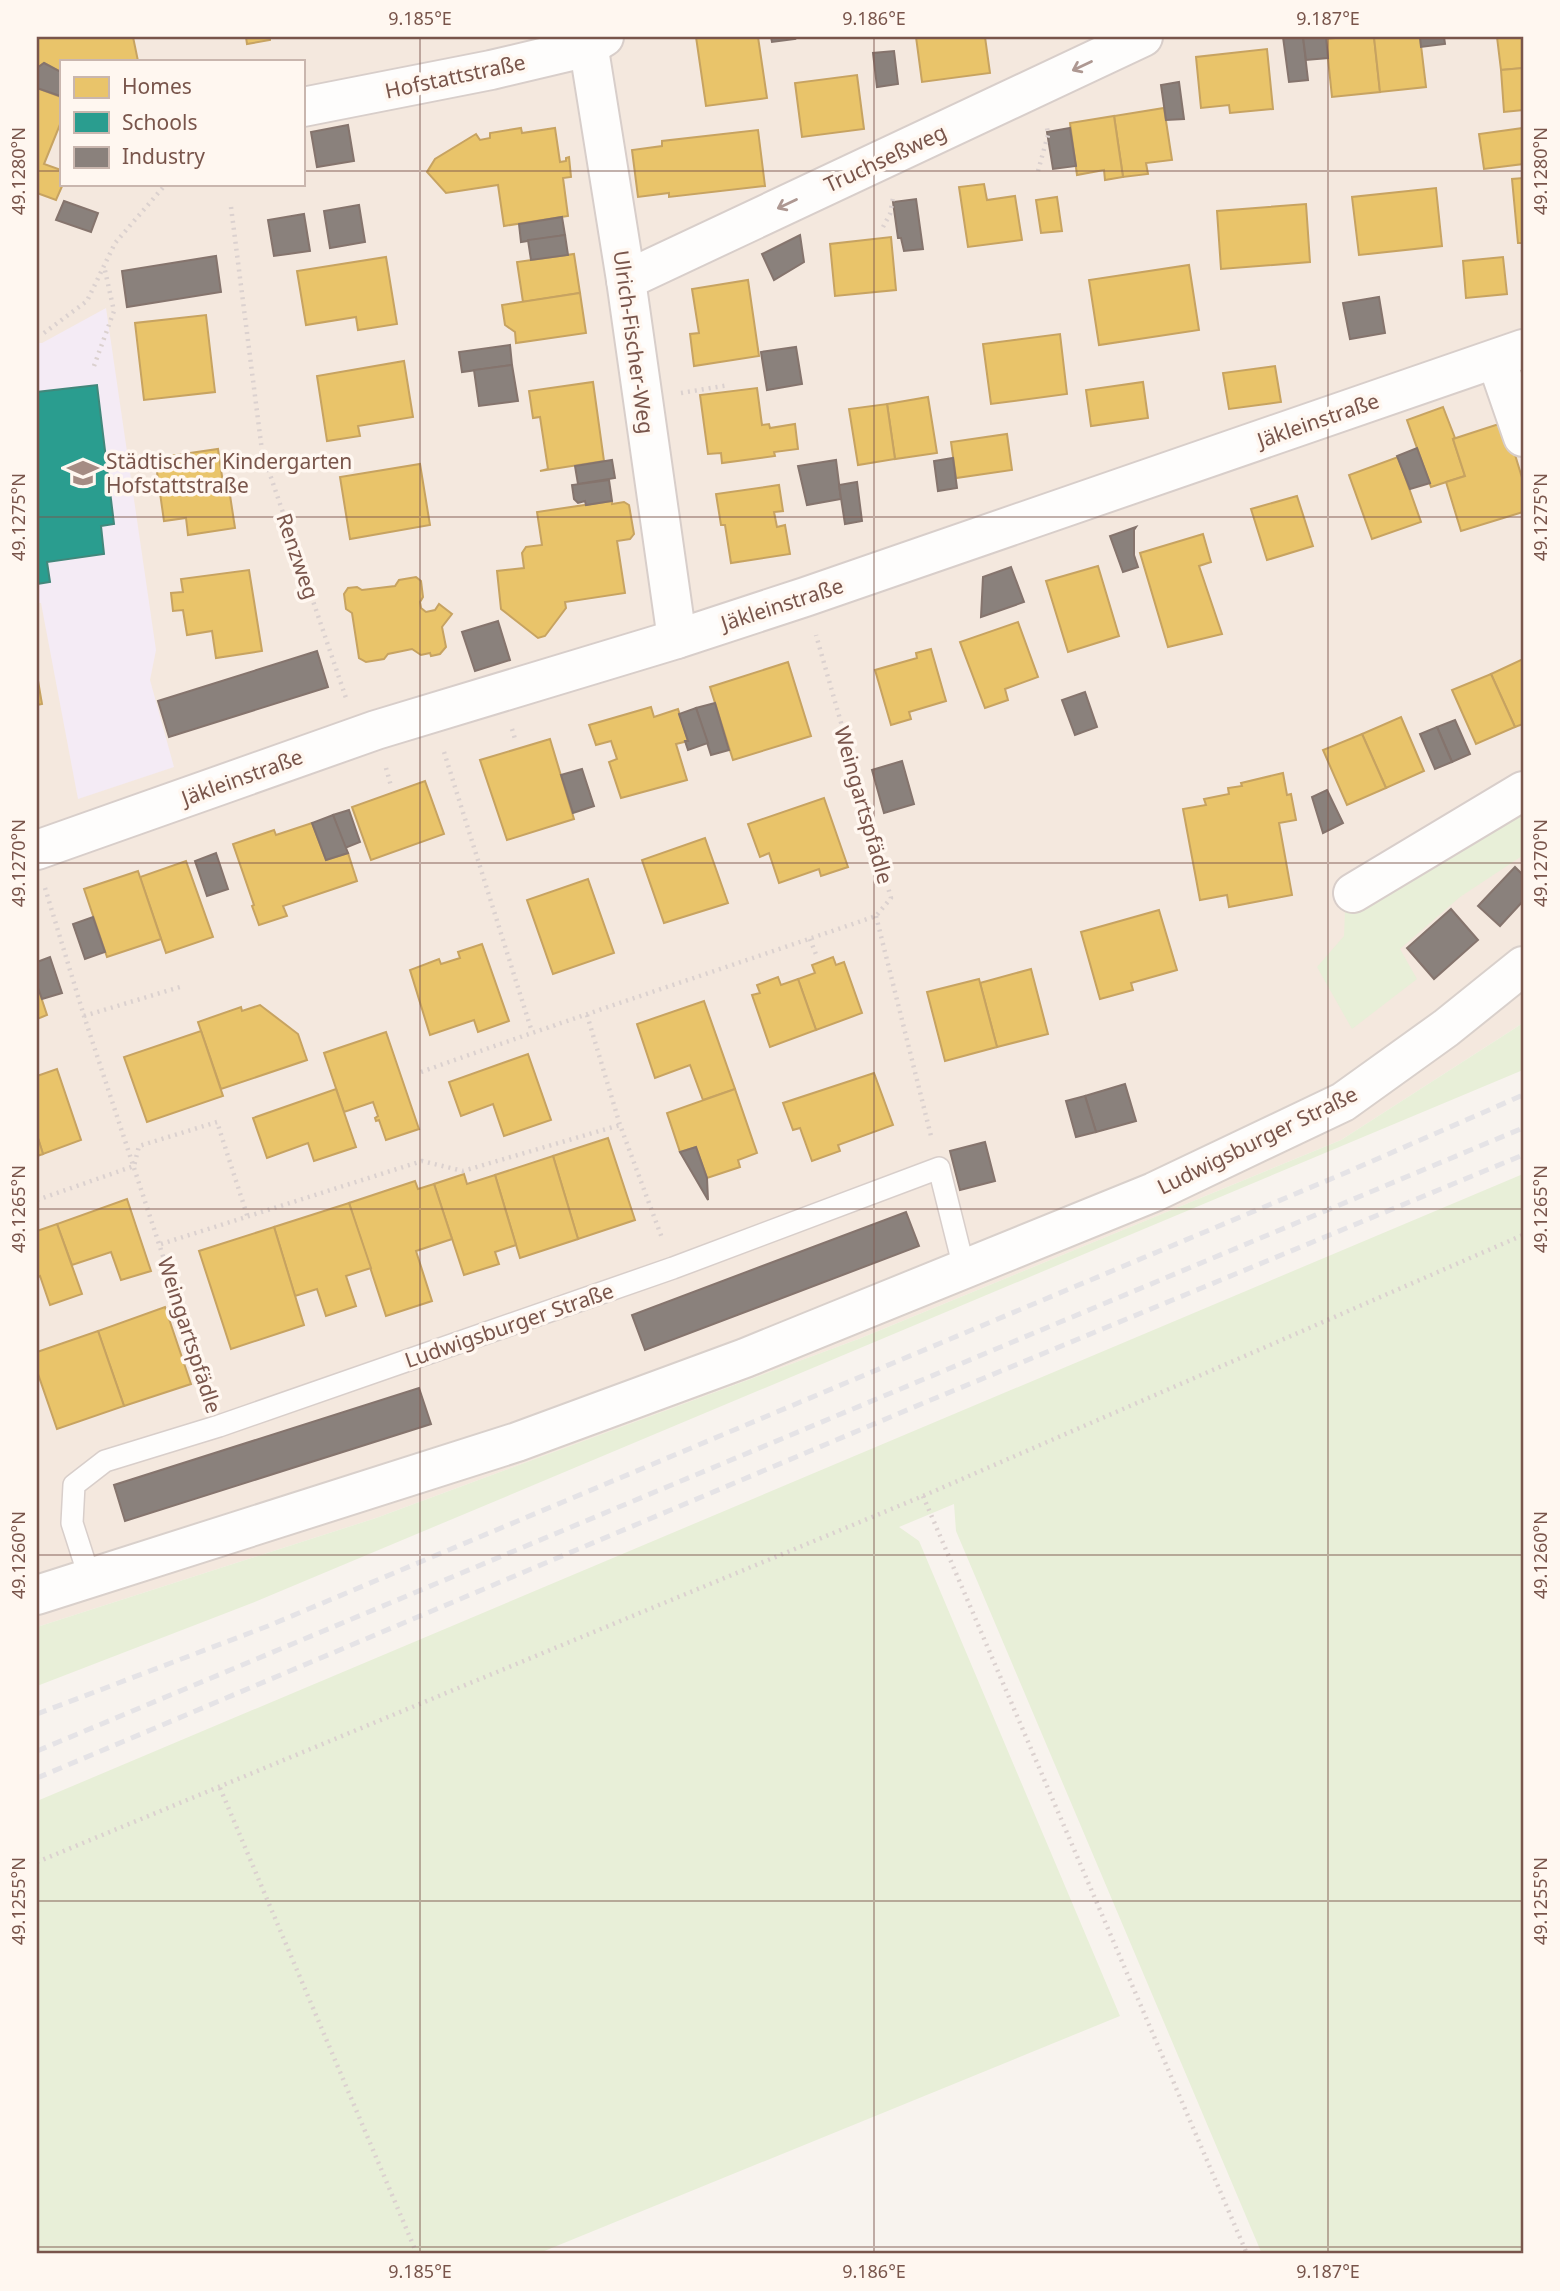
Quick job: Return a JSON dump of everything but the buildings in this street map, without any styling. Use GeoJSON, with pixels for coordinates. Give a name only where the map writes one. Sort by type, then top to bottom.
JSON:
{"type":"FeatureCollection","features":[{"type":"Feature","properties":{"kind":"street","name":"Truchseßweg"},"geometry":{"type":"LineString","coordinates":[[626,280],[1143,37]]}},
{"type":"Feature","properties":{"kind":"street","name":"Ulrich-Fischer-Weg"},"geometry":{"type":"LineString","coordinates":[[593,40],[677,639]]}},
{"type":"Feature","properties":{"kind":"street","name":"Hofstattstraße"},"geometry":{"type":"LineString","coordinates":[[304,107],[491,70],[593,40]]}},
{"type":"Feature","properties":{"kind":"street","name":"Jäkleinstraße"},"geometry":{"type":"LineString","coordinates":[[37,850],[431,712],[677,639],[805,597],[1510,354]]}},
{"type":"Feature","properties":{"kind":"street"},"geometry":{"type":"LineString","coordinates":[[1510,354],[1523,437]]}},
{"type":"Feature","properties":{"kind":"street"},"geometry":{"type":"LineString","coordinates":[[1353,893],[1523,791]]}},
{"type":"Feature","properties":{"kind":"street","name":"Ludwigsburger Straße"},"geometry":{"type":"LineString","coordinates":[[37,1595],[517,1442],[745,1358],[1154,1192],[1343,1102],[1446,1028],[1523,966]]}},
{"type":"Feature","properties":{"kind":"lane","name":"Ludwigsburger Straße"},"geometry":{"type":"LineString","coordinates":[[90,1579],[72,1523],[75,1485],[105,1461],[219,1426],[673,1268],[939,1168]]}},
{"type":"Feature","properties":{"kind":"lane"},"geometry":{"type":"LineString","coordinates":[[939,1168],[964,1268]]}},
{"type":"Feature","properties":{"kind":"path"},"geometry":{"type":"LineString","coordinates":[[37,333],[44,333],[87,300],[115,243],[164,186]]}},
{"type":"Feature","properties":{"kind":"path","name":"Renzweg"},"geometry":{"type":"LineString","coordinates":[[231,207],[262,451],[359,736]]}},
{"type":"Feature","properties":{"kind":"path"},"geometry":{"type":"LineString","coordinates":[[94,366],[114,311],[104,265]]}},
{"type":"Feature","properties":{"kind":"path","name":"Weingartspfädle"},"geometry":{"type":"LineString","coordinates":[[421,1072],[876,916],[891,898],[805,597]]}},
{"type":"Feature","properties":{"kind":"path"},"geometry":{"type":"LineString","coordinates":[[431,712],[532,1032]]}},
{"type":"Feature","properties":{"kind":"path","name":"Weingartspfädle"},"geometry":{"type":"LineString","coordinates":[[45,887],[219,1426]]}},
{"type":"Feature","properties":{"kind":"path"},"geometry":{"type":"LineString","coordinates":[[876,916],[939,1168]]}},
{"type":"Feature","properties":{"kind":"path"},"geometry":{"type":"LineString","coordinates":[[810,939],[817,957]]}},
{"type":"Feature","properties":{"kind":"path"},"geometry":{"type":"LineString","coordinates":[[85,1016],[180,987]]}},
{"type":"Feature","properties":{"kind":"path"},"geometry":{"type":"LineString","coordinates":[[587,1015],[620,1125],[673,1268]]}},
{"type":"Feature","properties":{"kind":"path"},"geometry":{"type":"LineString","coordinates":[[37,1200],[134,1166],[139,1146],[217,1122],[248,1218]]}},
{"type":"Feature","properties":{"kind":"path","name":"Weingartspfädle"},"geometry":{"type":"LineString","coordinates":[[161,1244],[422,1161],[463,1171],[620,1125]]}},
{"type":"Feature","properties":{"kind":"path"},"geometry":{"type":"LineString","coordinates":[[37,1862],[923,1496],[1523,1235]]}},
{"type":"Feature","properties":{"kind":"path"},"geometry":{"type":"LineString","coordinates":[[923,1496],[1247,2254]]}},
{"type":"Feature","properties":{"kind":"path"},"geometry":{"type":"LineString","coordinates":[[220,1788],[417,2254]]}},
{"type":"Feature","properties":{"kind":"shaded area"},"geometry":{"type":"Polygon","coordinates":[[[37,37],[1523,37],[1523,1023],[1341,1140],[861,1338],[376,1518],[37,1627],[37,37]]]}},
{"type":"Feature","properties":{"kind":"shaded area","name":"Städtischer Kindergarten Hofstattstraße"},"geometry":{"type":"Polygon","coordinates":[[[106,308],[156,650],[150,680],[174,767],[78,799],[41,603],[37,603],[37,343],[42,343],[106,308]]]}},
{"type":"Feature","properties":{"kind":"green space"},"geometry":{"type":"Polygon","coordinates":[[[1523,802],[1523,858],[1522,856],[1460,897],[1400,949],[1417,979],[1352,1029],[1317,967],[1344,936],[1345,911],[1523,802]]]}},
{"type":"Feature","properties":{"kind":"green space"},"geometry":{"type":"Polygon","coordinates":[[[1523,1023],[1523,1070],[257,1601],[37,1686],[37,1627],[376,1518],[861,1338],[1341,1140],[1523,1023]]]}},
{"type":"Feature","properties":{"kind":"green space"},"geometry":{"type":"Polygon","coordinates":[[[1523,1174],[1523,2254],[1262,2254],[956,1531],[954,1504],[899,1527],[919,1541],[1120,2016],[537,2254],[37,2254],[37,1801],[1523,1174]]]}},
{"type":"Feature","properties":{"kind":"railway"},"geometry":{"type":"LineString","coordinates":[[37,1714],[268,1626],[1352,1170],[1523,1095]]}},
{"type":"Feature","properties":{"kind":"railway"},"geometry":{"type":"LineString","coordinates":[[37,1751],[1523,1128]]}},
{"type":"Feature","properties":{"kind":"railway"},"geometry":{"type":"LineString","coordinates":[[37,1778],[926,1402],[1523,1155]]}},
{"type":"Feature","properties":{"kind":"place","name":"Städtischer Kindergarten Hofstattstraße"},"geometry":{"type":"Point","coordinates":[83,473]}}]}
